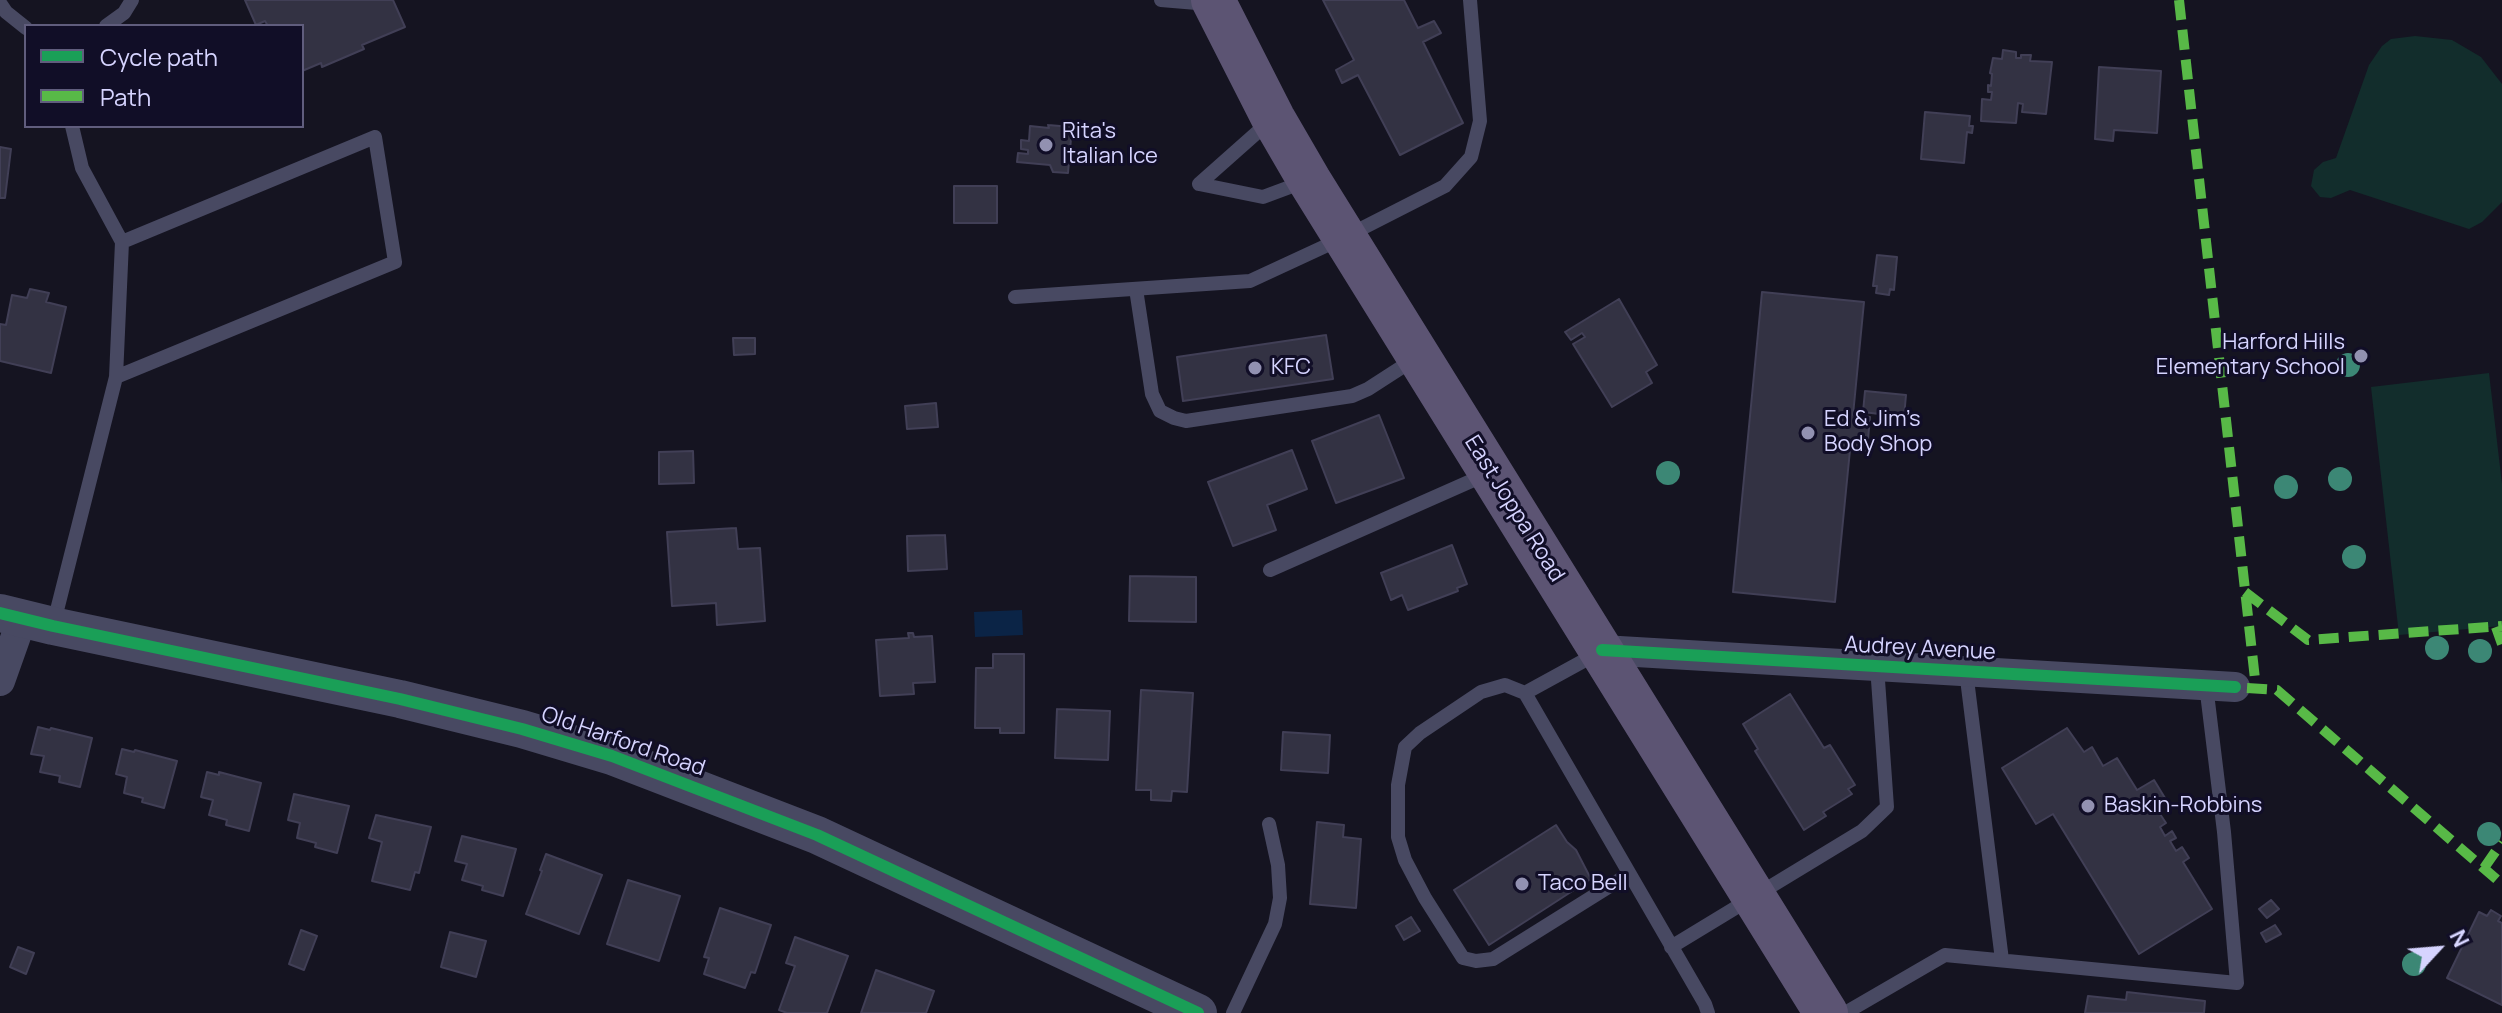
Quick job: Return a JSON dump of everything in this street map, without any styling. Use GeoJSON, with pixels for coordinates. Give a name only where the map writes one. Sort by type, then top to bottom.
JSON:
{"type":"FeatureCollection","features":[{"type":"Feature","properties":{"kind":"main road","name":"East Joppa Road"},"geometry":{"type":"LineString","coordinates":[[1214,2],[1273,118],[1309,180],[1826,1013]]}},
{"type":"Feature","properties":{"kind":"street"},"geometry":{"type":"LineString","coordinates":[[0,681],[25,619]]}},
{"type":"Feature","properties":{"kind":"street","name":"Old Harford Road"},"geometry":{"type":"LineString","coordinates":[[25,619],[400,699],[522,729],[612,756],[817,835],[1198,1013]]}},
{"type":"Feature","properties":{"kind":"street","name":"Audrey Avenue"},"geometry":{"type":"LineString","coordinates":[[1602,650],[2220,686]]}},
{"type":"Feature","properties":{"kind":"lane"},"geometry":{"type":"LineString","coordinates":[[109,24],[124,13],[132,0]]}},
{"type":"Feature","properties":{"kind":"lane"},"geometry":{"type":"LineString","coordinates":[[1161,0],[1214,2]]}},
{"type":"Feature","properties":{"kind":"lane"},"geometry":{"type":"LineString","coordinates":[[1015,297],[1250,281],[1445,186],[1471,157],[1480,121],[1470,0]]}},
{"type":"Feature","properties":{"kind":"lane"},"geometry":{"type":"LineString","coordinates":[[0,3],[24,26]]}},
{"type":"Feature","properties":{"kind":"lane"},"geometry":{"type":"LineString","coordinates":[[1273,118],[1199,184],[1263,197],[1309,180]]}},
{"type":"Feature","properties":{"kind":"lane"},"geometry":{"type":"LineString","coordinates":[[25,619],[116,377],[122,242],[82,168],[72,128]]}},
{"type":"Feature","properties":{"kind":"lane"},"geometry":{"type":"LineString","coordinates":[[116,377],[395,262],[375,137],[122,242]]}},
{"type":"Feature","properties":{"kind":"lane"},"geometry":{"type":"LineString","coordinates":[[1136,289],[1152,394],[1160,411],[1186,421],[1352,396],[1419,356]]}},
{"type":"Feature","properties":{"kind":"lane"},"geometry":{"type":"LineString","coordinates":[[1270,570],[1491,473]]}},
{"type":"Feature","properties":{"kind":"lane"},"geometry":{"type":"LineString","coordinates":[[1525,693],[1602,650]]}},
{"type":"Feature","properties":{"kind":"lane"},"geometry":{"type":"LineString","coordinates":[[1671,947],[1862,831],[1887,807],[1877,666]]}},
{"type":"Feature","properties":{"kind":"lane"},"geometry":{"type":"LineString","coordinates":[[1966,671],[2002,960]]}},
{"type":"Feature","properties":{"kind":"lane"},"geometry":{"type":"LineString","coordinates":[[1629,874],[1493,959],[1476,961],[1463,958],[1425,898],[1405,860],[1398,837],[1398,785],[1405,747],[1420,733],[1481,692],[1505,685],[1525,693],[1705,1004],[1708,1013]]}},
{"type":"Feature","properties":{"kind":"lane"},"geometry":{"type":"LineString","coordinates":[[1845,1013],[1945,955],[2237,983],[2224,832],[2220,686]]}},
{"type":"Feature","properties":{"kind":"lane"},"geometry":{"type":"LineString","coordinates":[[1233,1013],[1275,924],[1280,898],[1278,865],[1269,824]]}},
{"type":"Feature","properties":{"kind":"green space"},"geometry":{"type":"Polygon","coordinates":[[[2415,36],[2452,40],[2481,57],[2502,84],[2502,202],[2482,222],[2469,229],[2350,190],[2331,198],[2320,197],[2311,186],[2314,170],[2323,162],[2336,158],[2369,65],[2382,46],[2391,39],[2415,36]]]}},
{"type":"Feature","properties":{"kind":"green space"},"geometry":{"type":"Polygon","coordinates":[[[2489,373],[2502,484],[2502,626],[2399,635],[2371,387],[2489,373]]]}},
{"type":"Feature","properties":{"kind":"water"},"geometry":{"type":"Polygon","coordinates":[[[1022,610],[1023,635],[975,637],[974,612],[1022,610]]]}},
{"type":"Feature","properties":{"kind":"building"},"geometry":{"type":"Polygon","coordinates":[[[245,0],[393,0],[405,27],[362,45],[364,49],[322,67],[321,63],[304,70],[304,24],[267,24],[265,21],[256,24],[245,0]]]}},
{"type":"Feature","properties":{"kind":"building"},"geometry":{"type":"Polygon","coordinates":[[[1323,0],[1404,0],[1418,28],[1434,21],[1441,33],[1423,42],[1463,123],[1400,155],[1358,75],[1342,83],[1336,70],[1354,60],[1323,0]]]}},
{"type":"Feature","properties":{"kind":"building"},"geometry":{"type":"Polygon","coordinates":[[[2003,50],[2016,52],[2016,58],[2031,55],[2030,61],[2052,62],[2046,114],[2022,112],[2023,104],[2018,103],[2016,123],[1981,121],[1982,99],[1991,100],[1992,92],[1988,92],[1988,85],[1991,86],[1993,58],[2002,59],[2003,50]]]}},
{"type":"Feature","properties":{"kind":"building"},"geometry":{"type":"Polygon","coordinates":[[[2099,67],[2161,71],[2157,133],[2114,130],[2113,141],[2095,139],[2099,67]]]}},
{"type":"Feature","properties":{"kind":"building"},"geometry":{"type":"Polygon","coordinates":[[[1925,112],[1970,116],[1969,126],[1973,126],[1972,133],[1967,132],[1964,163],[1921,159],[1925,112]]]}},
{"type":"Feature","properties":{"kind":"building","name":"Rita's Italian Ice"},"geometry":{"type":"Polygon","coordinates":[[[1048,125],[1072,127],[1068,173],[1053,172],[1050,165],[1017,162],[1018,153],[1028,154],[1028,150],[1021,149],[1021,140],[1029,141],[1030,126],[1049,128],[1048,125]]]}},
{"type":"Feature","properties":{"kind":"building"},"geometry":{"type":"Polygon","coordinates":[[[0,147],[11,149],[5,198],[0,198],[0,147]]]}},
{"type":"Feature","properties":{"kind":"building"},"geometry":{"type":"Polygon","coordinates":[[[954,186],[997,186],[997,223],[954,223],[954,186]]]}},
{"type":"Feature","properties":{"kind":"building"},"geometry":{"type":"Polygon","coordinates":[[[1877,255],[1897,257],[1894,290],[1890,289],[1889,295],[1876,293],[1877,286],[1873,286],[1877,255]]]}},
{"type":"Feature","properties":{"kind":"building"},"geometry":{"type":"Polygon","coordinates":[[[30,289],[49,293],[46,302],[66,307],[51,373],[0,361],[0,324],[6,325],[12,295],[27,298],[30,289]]]}},
{"type":"Feature","properties":{"kind":"building","name":"Ed & Jim’s Body Shop"},"geometry":{"type":"Polygon","coordinates":[[[1762,292],[1864,302],[1853,415],[1870,417],[1867,451],[1850,450],[1835,602],[1733,592],[1762,292]]]}},
{"type":"Feature","properties":{"kind":"building"},"geometry":{"type":"Polygon","coordinates":[[[1619,299],[1657,365],[1646,372],[1652,383],[1612,407],[1573,344],[1585,337],[1582,333],[1571,340],[1565,332],[1619,299]]]}},
{"type":"Feature","properties":{"kind":"building","name":"KFC"},"geometry":{"type":"Polygon","coordinates":[[[1326,335],[1333,379],[1183,401],[1177,357],[1326,335]]]}},
{"type":"Feature","properties":{"kind":"building"},"geometry":{"type":"Polygon","coordinates":[[[733,338],[755,338],[755,354],[734,355],[733,338]]]}},
{"type":"Feature","properties":{"kind":"building"},"geometry":{"type":"Polygon","coordinates":[[[1865,391],[1906,395],[1904,417],[1863,412],[1865,391]]]}},
{"type":"Feature","properties":{"kind":"building"},"geometry":{"type":"Polygon","coordinates":[[[936,403],[938,427],[907,429],[905,406],[936,403]]]}},
{"type":"Feature","properties":{"kind":"building"},"geometry":{"type":"Polygon","coordinates":[[[1379,415],[1404,478],[1336,503],[1312,441],[1379,415]]]}},
{"type":"Feature","properties":{"kind":"building"},"geometry":{"type":"Polygon","coordinates":[[[1292,450],[1307,489],[1267,505],[1276,530],[1233,546],[1208,482],[1292,450]]]}},
{"type":"Feature","properties":{"kind":"building"},"geometry":{"type":"Polygon","coordinates":[[[693,451],[694,483],[659,484],[659,452],[693,451]]]}},
{"type":"Feature","properties":{"kind":"building"},"geometry":{"type":"Polygon","coordinates":[[[736,528],[738,549],[760,548],[765,621],[717,625],[716,603],[672,606],[667,532],[736,528]]]}},
{"type":"Feature","properties":{"kind":"building"},"geometry":{"type":"Polygon","coordinates":[[[945,535],[947,569],[908,571],[907,536],[945,535]]]}},
{"type":"Feature","properties":{"kind":"building"},"geometry":{"type":"Polygon","coordinates":[[[1452,545],[1467,584],[1457,588],[1458,591],[1408,610],[1402,595],[1391,600],[1381,573],[1452,545]]]}},
{"type":"Feature","properties":{"kind":"building"},"geometry":{"type":"Polygon","coordinates":[[[1130,576],[1196,577],[1196,622],[1129,621],[1130,576]]]}},
{"type":"Feature","properties":{"kind":"building"},"geometry":{"type":"Polygon","coordinates":[[[908,633],[913,633],[914,637],[932,636],[935,682],[913,683],[914,694],[880,696],[876,640],[909,638],[908,633]]]}},
{"type":"Feature","properties":{"kind":"building"},"geometry":{"type":"Polygon","coordinates":[[[993,654],[1024,654],[1024,733],[1000,733],[1000,728],[975,728],[976,668],[993,668],[993,654]]]}},
{"type":"Feature","properties":{"kind":"building"},"geometry":{"type":"Polygon","coordinates":[[[1141,690],[1193,693],[1187,792],[1172,791],[1171,801],[1151,800],[1151,790],[1136,790],[1141,690]]]}},
{"type":"Feature","properties":{"kind":"building"},"geometry":{"type":"Polygon","coordinates":[[[1790,694],[1824,748],[1830,745],[1855,785],[1848,789],[1852,794],[1823,812],[1826,816],[1804,830],[1755,751],[1758,749],[1743,724],[1790,694]]]}},
{"type":"Feature","properties":{"kind":"building"},"geometry":{"type":"Polygon","coordinates":[[[1057,709],[1110,711],[1108,760],[1055,758],[1057,709]]]}},
{"type":"Feature","properties":{"kind":"building"},"geometry":{"type":"Polygon","coordinates":[[[38,727],[92,738],[80,787],[59,782],[60,776],[40,772],[44,756],[31,754],[38,727]]]}},
{"type":"Feature","properties":{"kind":"building"},"geometry":{"type":"Polygon","coordinates":[[[2067,728],[2084,752],[2092,747],[2103,766],[2117,758],[2137,790],[2154,780],[2165,798],[2154,805],[2166,823],[2160,827],[2165,836],[2172,831],[2176,838],[2170,841],[2176,851],[2182,847],[2189,858],[2183,862],[2212,909],[2139,954],[2053,814],[2036,824],[2002,768],[2067,728]]]}},
{"type":"Feature","properties":{"kind":"building"},"geometry":{"type":"Polygon","coordinates":[[[1283,732],[1330,735],[1328,773],[1281,770],[1283,732]]]}},
{"type":"Feature","properties":{"kind":"building"},"geometry":{"type":"Polygon","coordinates":[[[122,749],[177,761],[164,808],[124,793],[127,777],[116,774],[122,749]]]}},
{"type":"Feature","properties":{"kind":"building"},"geometry":{"type":"Polygon","coordinates":[[[207,772],[261,783],[249,831],[226,825],[227,820],[209,815],[213,800],[201,797],[207,772]]]}},
{"type":"Feature","properties":{"kind":"building"},"geometry":{"type":"Polygon","coordinates":[[[294,794],[349,806],[337,853],[297,838],[300,823],[288,820],[294,794]]]}},
{"type":"Feature","properties":{"kind":"building"},"geometry":{"type":"Polygon","coordinates":[[[376,815],[431,827],[419,873],[415,872],[410,890],[372,881],[382,842],[369,838],[376,815]]]}},
{"type":"Feature","properties":{"kind":"building"},"geometry":{"type":"Polygon","coordinates":[[[1317,822],[1344,825],[1343,837],[1361,839],[1356,908],[1310,904],[1317,822]]]}},
{"type":"Feature","properties":{"kind":"building","name":"Taco Bell"},"geometry":{"type":"Polygon","coordinates":[[[1556,825],[1576,850],[1591,879],[1489,945],[1454,890],[1556,825]]]}},
{"type":"Feature","properties":{"kind":"building"},"geometry":{"type":"Polygon","coordinates":[[[462,836],[516,849],[503,896],[462,880],[467,864],[455,861],[462,836]]]}},
{"type":"Feature","properties":{"kind":"building"},"geometry":{"type":"Polygon","coordinates":[[[546,854],[602,875],[579,934],[526,914],[546,854]]]}},
{"type":"Feature","properties":{"kind":"building"},"geometry":{"type":"Polygon","coordinates":[[[628,880],[680,896],[659,961],[607,944],[628,880]]]}},
{"type":"Feature","properties":{"kind":"building"},"geometry":{"type":"Polygon","coordinates":[[[2271,900],[2279,909],[2267,918],[2259,909],[2271,900]]]}},
{"type":"Feature","properties":{"kind":"building"},"geometry":{"type":"Polygon","coordinates":[[[720,908],[771,925],[755,973],[751,972],[745,988],[704,974],[709,958],[704,957],[720,908]]]}},
{"type":"Feature","properties":{"kind":"building"},"geometry":{"type":"Polygon","coordinates":[[[2491,910],[2501,916],[2498,921],[2502,923],[2502,1005],[2447,978],[2479,912],[2487,916],[2491,910]]]}},
{"type":"Feature","properties":{"kind":"building"},"geometry":{"type":"Polygon","coordinates":[[[1411,917],[1420,931],[1404,940],[1396,926],[1411,917]]]}},
{"type":"Feature","properties":{"kind":"building"},"geometry":{"type":"Polygon","coordinates":[[[2275,925],[2281,934],[2266,942],[2261,933],[2275,925]]]}},
{"type":"Feature","properties":{"kind":"building"},"geometry":{"type":"Polygon","coordinates":[[[301,930],[317,936],[304,970],[289,964],[301,930]]]}},
{"type":"Feature","properties":{"kind":"building"},"geometry":{"type":"Polygon","coordinates":[[[450,932],[486,941],[476,977],[441,967],[450,932]]]}},
{"type":"Feature","properties":{"kind":"building"},"geometry":{"type":"Polygon","coordinates":[[[795,937],[848,956],[827,1013],[787,1013],[779,1010],[795,966],[786,963],[795,937]]]}},
{"type":"Feature","properties":{"kind":"building"},"geometry":{"type":"Polygon","coordinates":[[[18,947],[34,953],[26,974],[10,967],[18,947]]]}},
{"type":"Feature","properties":{"kind":"building"},"geometry":{"type":"Polygon","coordinates":[[[876,970],[934,991],[926,1013],[861,1013],[876,970]]]}},
{"type":"Feature","properties":{"kind":"building"},"geometry":{"type":"Polygon","coordinates":[[[2127,992],[2205,1001],[2204,1013],[2085,1013],[2088,996],[2126,1000],[2127,992]]]}},
{"type":"Feature","properties":{"kind":"marked path"},"geometry":{"type":"LineString","coordinates":[[2179,0],[2256,688]]}},
{"type":"Feature","properties":{"kind":"marked path"},"geometry":{"type":"LineString","coordinates":[[2245,592],[2308,640],[2502,626]]}},
{"type":"Feature","properties":{"kind":"marked path"},"geometry":{"type":"LineString","coordinates":[[2496,627],[2502,644]]}},
{"type":"Feature","properties":{"kind":"marked path"},"geometry":{"type":"LineString","coordinates":[[2247,688],[2277,690],[2502,884]]}},
{"type":"Feature","properties":{"kind":"marked path"},"geometry":{"type":"LineString","coordinates":[[2484,868],[2502,842]]}},
{"type":"Feature","properties":{"kind":"cycle path"},"geometry":{"type":"LineString","coordinates":[[0,613],[400,699],[522,729],[612,756],[817,835],[1198,1013]]}},
{"type":"Feature","properties":{"kind":"cycle path"},"geometry":{"type":"LineString","coordinates":[[1602,650],[2235,687]]}},
{"type":"Feature","properties":{"kind":"place","name":"Rita's Italian Ice"},"geometry":{"type":"Point","coordinates":[1046,145]}},
{"type":"Feature","properties":{"kind":"place","name":"Harford Hills Elementary School"},"geometry":{"type":"Point","coordinates":[2361,356]}},
{"type":"Feature","properties":{"kind":"place","name":"KFC"},"geometry":{"type":"Point","coordinates":[1255,368]}},
{"type":"Feature","properties":{"kind":"place","name":"Ed & Jim’s Body Shop"},"geometry":{"type":"Point","coordinates":[1808,433]}},
{"type":"Feature","properties":{"kind":"place","name":"Baskin-Robbins"},"geometry":{"type":"Point","coordinates":[2088,806]}},
{"type":"Feature","properties":{"kind":"place","name":"Taco Bell"},"geometry":{"type":"Point","coordinates":[1522,884]}}]}
